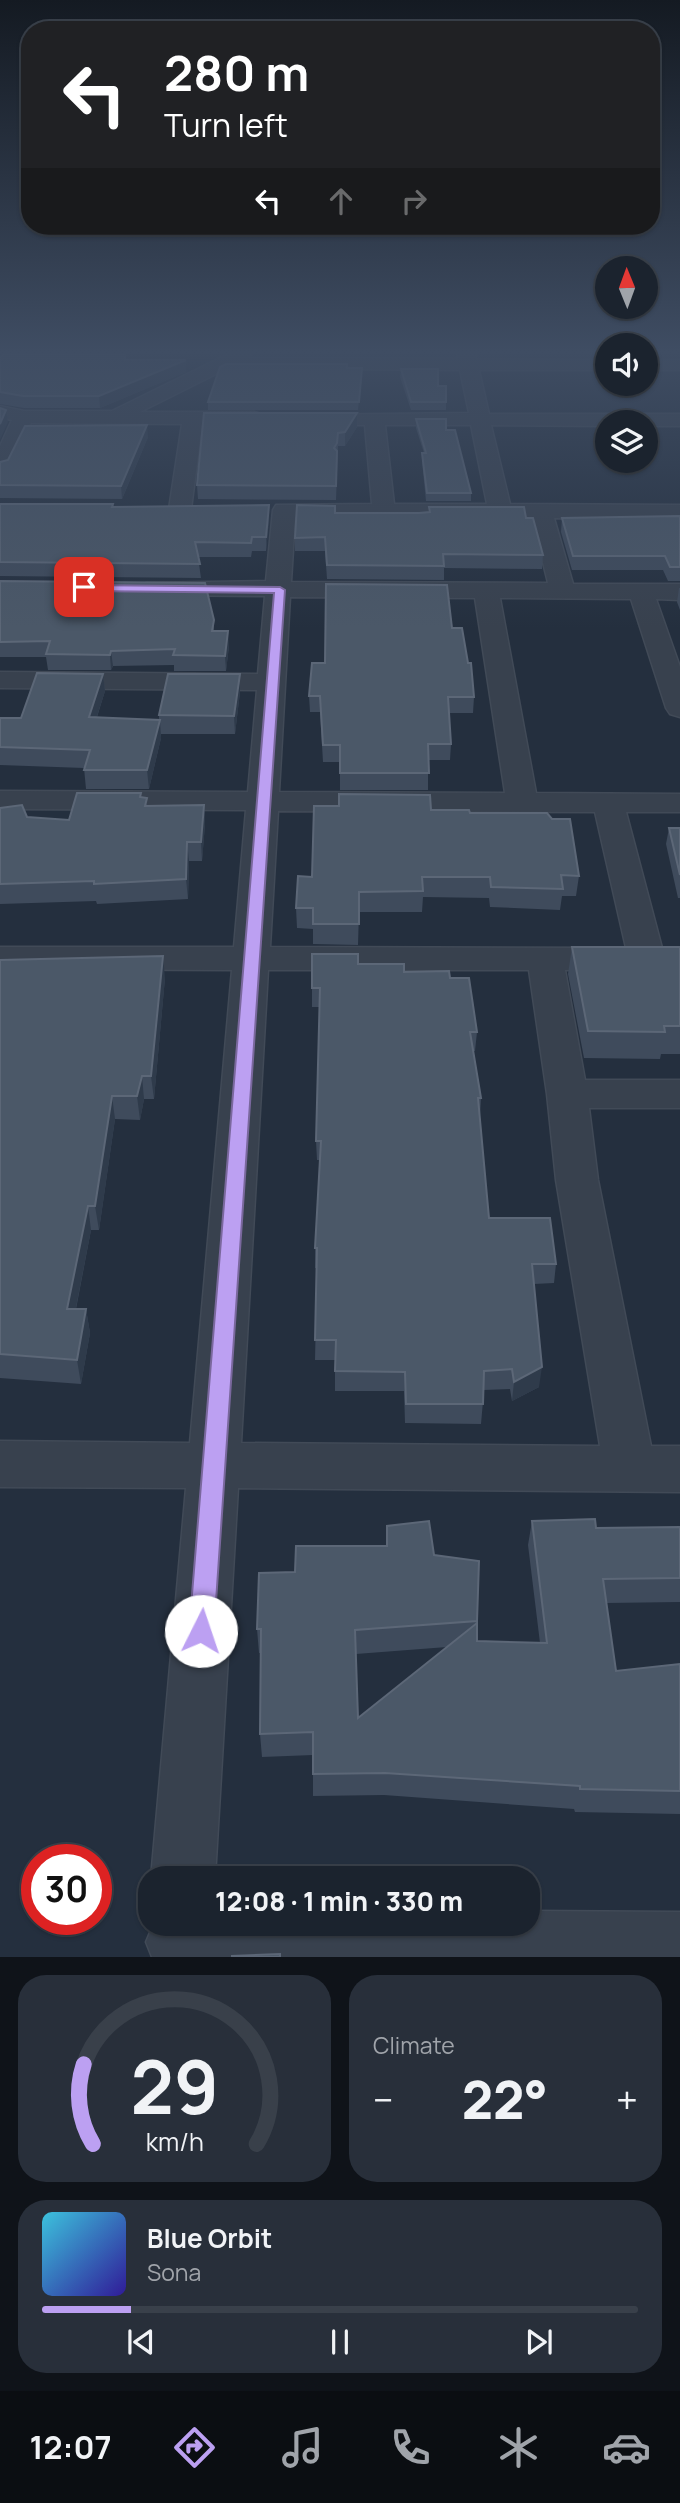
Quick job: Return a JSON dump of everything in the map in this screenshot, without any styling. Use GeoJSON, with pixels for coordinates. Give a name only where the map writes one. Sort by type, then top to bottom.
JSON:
{"type":"FeatureCollection","features":[{"type":"Feature","properties":{"kind":"street"},"geometry":{"type":"LineString","coordinates":[[0,467],[10,445]]}},
{"type":"Feature","properties":{"kind":"street"},"geometry":{"type":"LineString","coordinates":[[180,509],[189,445]]}},
{"type":"Feature","properties":{"kind":"street"},"geometry":{"type":"LineString","coordinates":[[377,445],[384,510]]}},
{"type":"Feature","properties":{"kind":"street"},"geometry":{"type":"LineString","coordinates":[[486,445],[500,511]]}},
{"type":"Feature","properties":{"kind":"street"},"geometry":{"type":"LineString","coordinates":[[152,509],[206,509]]}},
{"type":"Feature","properties":{"kind":"street"},"geometry":{"type":"LineString","coordinates":[[184,1866],[262,801],[280,590],[271,510],[680,512]]}},
{"type":"Feature","properties":{"kind":"street"},"geometry":{"type":"LineString","coordinates":[[541,511],[564,592]]}},
{"type":"Feature","properties":{"kind":"street"},"geometry":{"type":"LineString","coordinates":[[126,588],[680,592]]}},
{"type":"Feature","properties":{"kind":"street"},"geometry":{"type":"LineString","coordinates":[[486,589],[522,802]]}},
{"type":"Feature","properties":{"kind":"street"},"geometry":{"type":"LineString","coordinates":[[641,592],[680,708]]}},
{"type":"Feature","properties":{"kind":"street"},"geometry":{"type":"LineString","coordinates":[[0,680],[271,682]]}},
{"type":"Feature","properties":{"kind":"street"},"geometry":{"type":"LineString","coordinates":[[0,800],[680,803]]}},
{"type":"Feature","properties":{"kind":"street"},"geometry":{"type":"LineString","coordinates":[[0,958],[663,959],[608,802]]}},
{"type":"Feature","properties":{"kind":"street"},"geometry":{"type":"LineString","coordinates":[[545,959],[567,1094],[577,1180],[630,1469]]}},
{"type":"Feature","properties":{"kind":"street"},"geometry":{"type":"LineString","coordinates":[[567,1094],[680,1094]]}},
{"type":"Feature","properties":{"kind":"street"},"geometry":{"type":"LineString","coordinates":[[0,1464],[680,1469]]}},
{"type":"Feature","properties":{"kind":"street"},"geometry":{"type":"LineString","coordinates":[[179,1941],[680,1945]]}},
{"type":"Feature","properties":{"kind":"building"},"geometry":{"type":"Polygon","coordinates":[[[15,445],[138,445],[121,486],[0,485],[0,462],[8,460],[15,445]]]}},
{"type":"Feature","properties":{"kind":"building"},"geometry":{"type":"Polygon","coordinates":[[[201,445],[336,445],[336,486],[197,485],[201,445]]]}},
{"type":"Feature","properties":{"kind":"building"},"geometry":{"type":"Polygon","coordinates":[[[424,445],[459,445],[471,493],[427,493],[422,453],[426,453],[424,445]]]}},
{"type":"Feature","properties":{"kind":"building"},"geometry":{"type":"Polygon","coordinates":[[[0,504],[113,504],[112,507],[269,505],[266,537],[252,537],[251,543],[195,542],[200,564],[0,562],[0,504]]]}},
{"type":"Feature","properties":{"kind":"building"},"geometry":{"type":"Polygon","coordinates":[[[297,505],[335,506],[335,513],[419,513],[430,512],[429,507],[524,507],[526,518],[533,518],[543,555],[443,554],[444,566],[327,565],[325,537],[295,538],[297,505]]]}},
{"type":"Feature","properties":{"kind":"building"},"geometry":{"type":"Polygon","coordinates":[[[680,516],[680,567],[670,567],[665,556],[573,556],[562,518],[680,516]]]}},
{"type":"Feature","properties":{"kind":"building"},"geometry":{"type":"Polygon","coordinates":[[[0,581],[205,583],[214,620],[212,631],[228,631],[225,656],[173,655],[175,649],[111,651],[110,655],[46,654],[50,641],[0,642],[0,581]]]}},
{"type":"Feature","properties":{"kind":"building"},"geometry":{"type":"Polygon","coordinates":[[[326,584],[447,585],[452,628],[462,628],[468,663],[471,663],[474,697],[448,697],[451,744],[428,744],[429,773],[340,773],[340,745],[323,745],[320,696],[309,696],[312,663],[325,663],[326,584]]]}},
{"type":"Feature","properties":{"kind":"building"},"geometry":{"type":"Polygon","coordinates":[[[37,673],[103,674],[89,717],[160,720],[147,770],[84,770],[90,750],[0,747],[0,718],[21,718],[37,673]]]}},
{"type":"Feature","properties":{"kind":"building"},"geometry":{"type":"Polygon","coordinates":[[[168,674],[240,674],[234,716],[159,715],[168,674]]]}},
{"type":"Feature","properties":{"kind":"building"},"geometry":{"type":"Polygon","coordinates":[[[77,793],[141,793],[140,797],[147,798],[145,806],[204,805],[201,842],[187,842],[186,879],[94,884],[94,881],[0,884],[0,808],[22,805],[27,817],[69,820],[77,793]]]}},
{"type":"Feature","properties":{"kind":"building"},"geometry":{"type":"Polygon","coordinates":[[[339,794],[430,795],[431,810],[547,813],[552,819],[570,819],[579,876],[561,875],[563,889],[491,887],[490,877],[422,877],[423,891],[359,892],[359,924],[313,924],[313,908],[296,908],[298,876],[312,877],[314,806],[339,806],[339,794]]]}},
{"type":"Feature","properties":{"kind":"building"},"geometry":{"type":"Polygon","coordinates":[[[669,828],[680,828],[680,875],[669,828]]]}},
{"type":"Feature","properties":{"kind":"building"},"geometry":{"type":"Polygon","coordinates":[[[572,947],[680,947],[680,1026],[664,1026],[665,1032],[588,1031],[572,947]]]}},
{"type":"Feature","properties":{"kind":"building"},"geometry":{"type":"Polygon","coordinates":[[[312,954],[358,954],[358,964],[404,964],[404,972],[449,971],[450,978],[469,978],[477,1032],[470,1032],[481,1098],[478,1098],[489,1218],[550,1218],[556,1264],[532,1264],[542,1367],[514,1382],[512,1369],[484,1371],[483,1404],[406,1404],[405,1372],[335,1371],[336,1340],[315,1340],[315,1248],[321,1141],[316,1141],[320,988],[312,988],[312,954]]]}},
{"type":"Feature","properties":{"kind":"building"},"geometry":{"type":"Polygon","coordinates":[[[163,956],[151,1076],[142,1076],[137,1096],[112,1096],[95,1206],[88,1206],[67,1309],[86,1309],[77,1360],[0,1354],[0,960],[163,956]]]}},
{"type":"Feature","properties":{"kind":"building"},"geometry":{"type":"Polygon","coordinates":[[[595,1519],[596,1528],[680,1527],[680,1578],[603,1579],[616,1671],[680,1664],[680,1791],[580,1789],[580,1786],[385,1773],[313,1774],[313,1732],[260,1734],[261,1629],[257,1629],[259,1573],[295,1572],[296,1546],[387,1546],[387,1526],[429,1521],[434,1555],[479,1561],[477,1621],[355,1630],[358,1718],[477,1623],[477,1641],[547,1643],[532,1521],[595,1519]]]}},
{"type":"Feature","properties":{"kind":"building"},"geometry":{"type":"Polygon","coordinates":[[[280,1954],[280,1957],[232,1957],[232,1956],[280,1954]]]}},
{"type":"Feature","properties":{"kind":"route"},"geometry":{"type":"LineString","coordinates":[[84,587],[280,590],[201,1631]]}}]}
